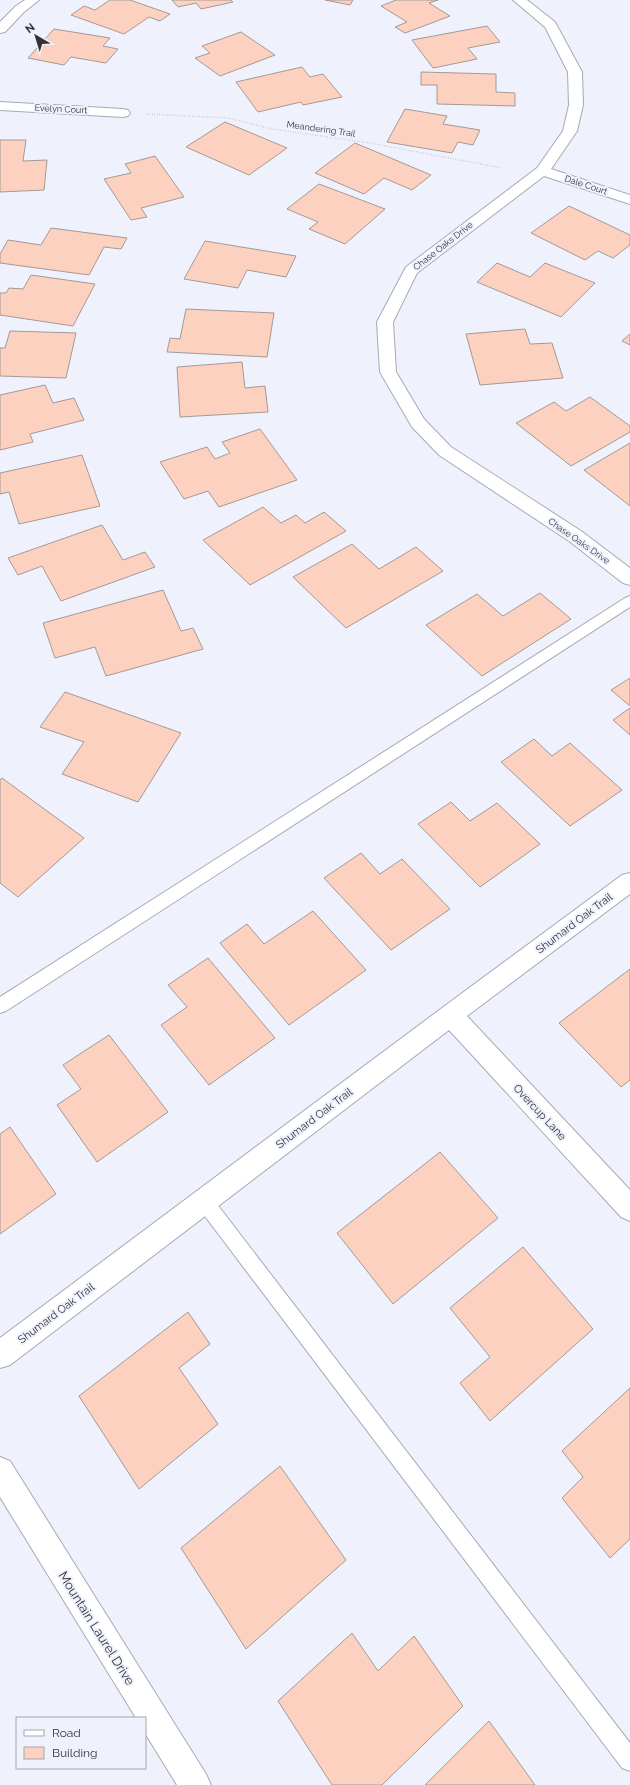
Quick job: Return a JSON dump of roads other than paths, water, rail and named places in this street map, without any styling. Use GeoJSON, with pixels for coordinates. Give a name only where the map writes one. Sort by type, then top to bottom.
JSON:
{"type":"FeatureCollection","features":[{"type":"Feature","properties":{"kind":"street"},"geometry":{"type":"LineString","coordinates":[[0,29],[20,9],[34,0]]}},
{"type":"Feature","properties":{"kind":"street","name":"Chase Oaks Drive"},"geometry":{"type":"LineString","coordinates":[[518,0],[550,25],[575,72],[576,105],[570,131],[542,171],[411,270],[385,322],[388,372],[418,423],[445,451],[575,536],[630,578]]}},
{"type":"Feature","properties":{"kind":"street","name":"Evelyn Court"},"geometry":{"type":"LineString","coordinates":[[0,106],[123,113]]}},
{"type":"Feature","properties":{"kind":"street","name":"Dale Court"},"geometry":{"type":"LineString","coordinates":[[542,171],[630,200]]}},
{"type":"Feature","properties":{"kind":"street","name":"Shumard Oak Trail"},"geometry":{"type":"LineString","coordinates":[[0,1355],[450,1015],[630,882]]}},
{"type":"Feature","properties":{"kind":"street","name":"Overcup Lane"},"geometry":{"type":"LineString","coordinates":[[450,1015],[630,1208]]}},
{"type":"Feature","properties":{"kind":"street","name":"Mountain Laurel Drive"},"geometry":{"type":"LineString","coordinates":[[0,1471],[195,1785]]}},
{"type":"Feature","properties":{"kind":"lane"},"geometry":{"type":"LineString","coordinates":[[0,1006],[630,601]]}},
{"type":"Feature","properties":{"kind":"lane"},"geometry":{"type":"LineString","coordinates":[[204,1201],[630,1760]]}}]}
